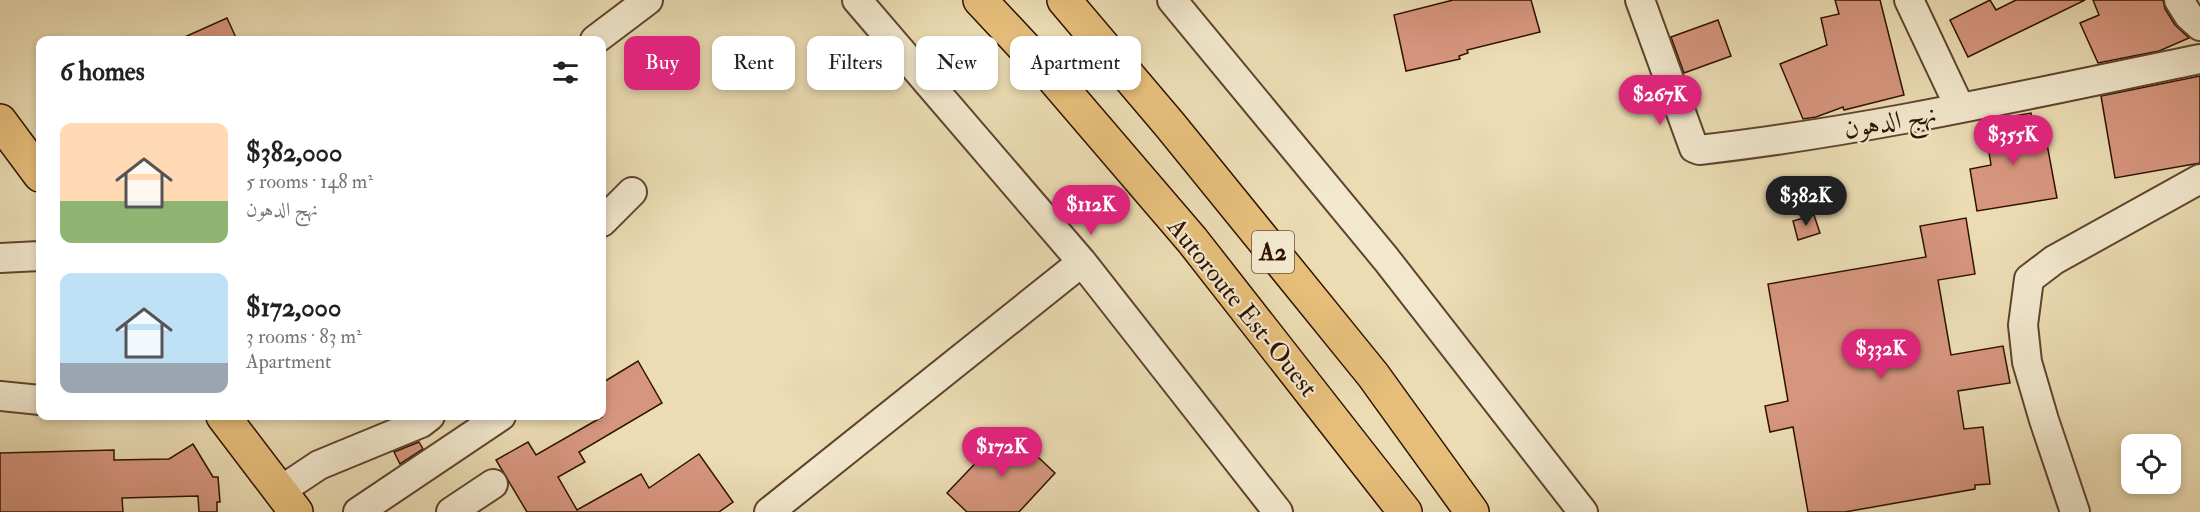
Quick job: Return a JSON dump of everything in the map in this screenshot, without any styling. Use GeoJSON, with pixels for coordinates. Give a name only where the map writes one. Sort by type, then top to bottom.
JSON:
{"type":"FeatureCollection","features":[{"type":"Feature","properties":{"kind":"main road","name":"Autoroute Est-Ouest"},"geometry":{"type":"LineString","coordinates":[[980,0],[1054,79],[1192,240],[1405,512]]}},
{"type":"Feature","properties":{"kind":"main road","name":"A2"},"geometry":{"type":"LineString","coordinates":[[1064,0],[1170,125],[1373,375],[1472,512]]}},
{"type":"Feature","properties":{"kind":"main road"},"geometry":{"type":"LineString","coordinates":[[0,121],[36,170]]}},
{"type":"Feature","properties":{"kind":"main road"},"geometry":{"type":"LineString","coordinates":[[226,420],[288,501]]}},
{"type":"Feature","properties":{"kind":"street"},"geometry":{"type":"LineString","coordinates":[[600,36],[648,0]]}},
{"type":"Feature","properties":{"kind":"street"},"geometry":{"type":"LineString","coordinates":[[857,0],[1082,262],[1278,512]]}},
{"type":"Feature","properties":{"kind":"street"},"geometry":{"type":"LineString","coordinates":[[1172,0],[1386,259],[1582,512]]}},
{"type":"Feature","properties":{"kind":"street","name":"نهج الدهون"},"geometry":{"type":"LineString","coordinates":[[1640,0],[1694,148],[1699,150],[1755,144],[1960,108],[2200,59]]}},
{"type":"Feature","properties":{"kind":"street"},"geometry":{"type":"LineString","coordinates":[[1909,0],[1960,108]]}},
{"type":"Feature","properties":{"kind":"street"},"geometry":{"type":"LineString","coordinates":[[2179,0],[2188,16],[2200,26]]}},
{"type":"Feature","properties":{"kind":"street"},"geometry":{"type":"LineString","coordinates":[[2075,512],[2027,362],[2023,325],[2029,279],[2054,260],[2200,179]]}},
{"type":"Feature","properties":{"kind":"street"},"geometry":{"type":"LineString","coordinates":[[606,218],[632,192]]}},
{"type":"Feature","properties":{"kind":"street"},"geometry":{"type":"LineString","coordinates":[[0,258],[36,256]]}},
{"type":"Feature","properties":{"kind":"street"},"geometry":{"type":"LineString","coordinates":[[769,512],[1082,262]]}},
{"type":"Feature","properties":{"kind":"street"},"geometry":{"type":"LineString","coordinates":[[0,396],[36,400]]}},
{"type":"Feature","properties":{"kind":"street"},"geometry":{"type":"LineString","coordinates":[[288,501],[319,465],[425,420]]}},
{"type":"Feature","properties":{"kind":"street"},"geometry":{"type":"LineString","coordinates":[[358,512],[495,420]]}},
{"type":"Feature","properties":{"kind":"street"},"geometry":{"type":"LineString","coordinates":[[451,512],[493,484]]}},
{"type":"Feature","properties":{"kind":"building"},"geometry":{"type":"Polygon","coordinates":[[[1453,0],[1531,0],[1540,32],[1467,50],[1468,53],[1459,56],[1460,59],[1406,71],[1394,15],[1453,0]]]}},
{"type":"Feature","properties":{"kind":"building"},"geometry":{"type":"Polygon","coordinates":[[[1835,0],[1880,0],[1904,95],[1844,110],[1843,107],[1816,117],[1803,119],[1780,64],[1827,45],[1821,18],[1839,14],[1835,0]]]}},
{"type":"Feature","properties":{"kind":"building"},"geometry":{"type":"Polygon","coordinates":[[[1990,0],[1996,10],[2016,0],[2085,0],[1968,57],[1950,20],[1990,0]]]}},
{"type":"Feature","properties":{"kind":"building"},"geometry":{"type":"Polygon","coordinates":[[[2093,0],[2163,0],[2165,9],[2175,25],[2189,38],[2159,51],[2098,63],[2080,23],[2099,15],[2093,0]]]}},
{"type":"Feature","properties":{"kind":"building"},"geometry":{"type":"Polygon","coordinates":[[[227,18],[235,36],[187,36],[227,18]]]}},
{"type":"Feature","properties":{"kind":"building"},"geometry":{"type":"Polygon","coordinates":[[[1718,20],[1731,56],[1684,73],[1671,37],[1718,20]]]}},
{"type":"Feature","properties":{"kind":"building"},"geometry":{"type":"Polygon","coordinates":[[[2200,76],[2200,163],[2115,178],[2101,96],[2200,76]]]}},
{"type":"Feature","properties":{"kind":"building"},"geometry":{"type":"Polygon","coordinates":[[[2031,113],[2036,146],[2047,144],[2057,198],[1977,211],[1970,169],[1991,165],[1984,121],[2031,113]]]}},
{"type":"Feature","properties":{"kind":"building"},"geometry":{"type":"Polygon","coordinates":[[[1814,215],[1820,233],[1798,240],[1793,221],[1814,215]]]}},
{"type":"Feature","properties":{"kind":"building"},"geometry":{"type":"Polygon","coordinates":[[[1966,218],[1975,274],[1938,280],[1951,355],[2003,346],[2010,383],[1958,391],[1964,429],[1983,427],[1990,484],[1975,485],[1975,489],[1845,512],[1808,512],[1793,427],[1770,432],[1765,406],[1788,401],[1768,284],[1926,257],[1920,226],[1966,218]]]}},
{"type":"Feature","properties":{"kind":"building"},"geometry":{"type":"Polygon","coordinates":[[[638,361],[662,403],[579,452],[585,462],[558,477],[577,510],[641,474],[649,488],[699,454],[733,502],[719,512],[527,512],[496,460],[528,442],[536,455],[597,420],[606,420],[606,381],[638,361]]]}},
{"type":"Feature","properties":{"kind":"building"},"geometry":{"type":"Polygon","coordinates":[[[1008,429],[1055,473],[1019,512],[967,512],[947,493],[1008,429]]]}},
{"type":"Feature","properties":{"kind":"building"},"geometry":{"type":"Polygon","coordinates":[[[419,442],[423,449],[400,464],[394,452],[419,442]]]}},
{"type":"Feature","properties":{"kind":"building"},"geometry":{"type":"Polygon","coordinates":[[[193,444],[213,477],[218,477],[220,502],[217,502],[217,512],[199,512],[198,496],[122,498],[123,512],[0,512],[0,453],[114,450],[114,460],[169,459],[193,444]]]}}]}
